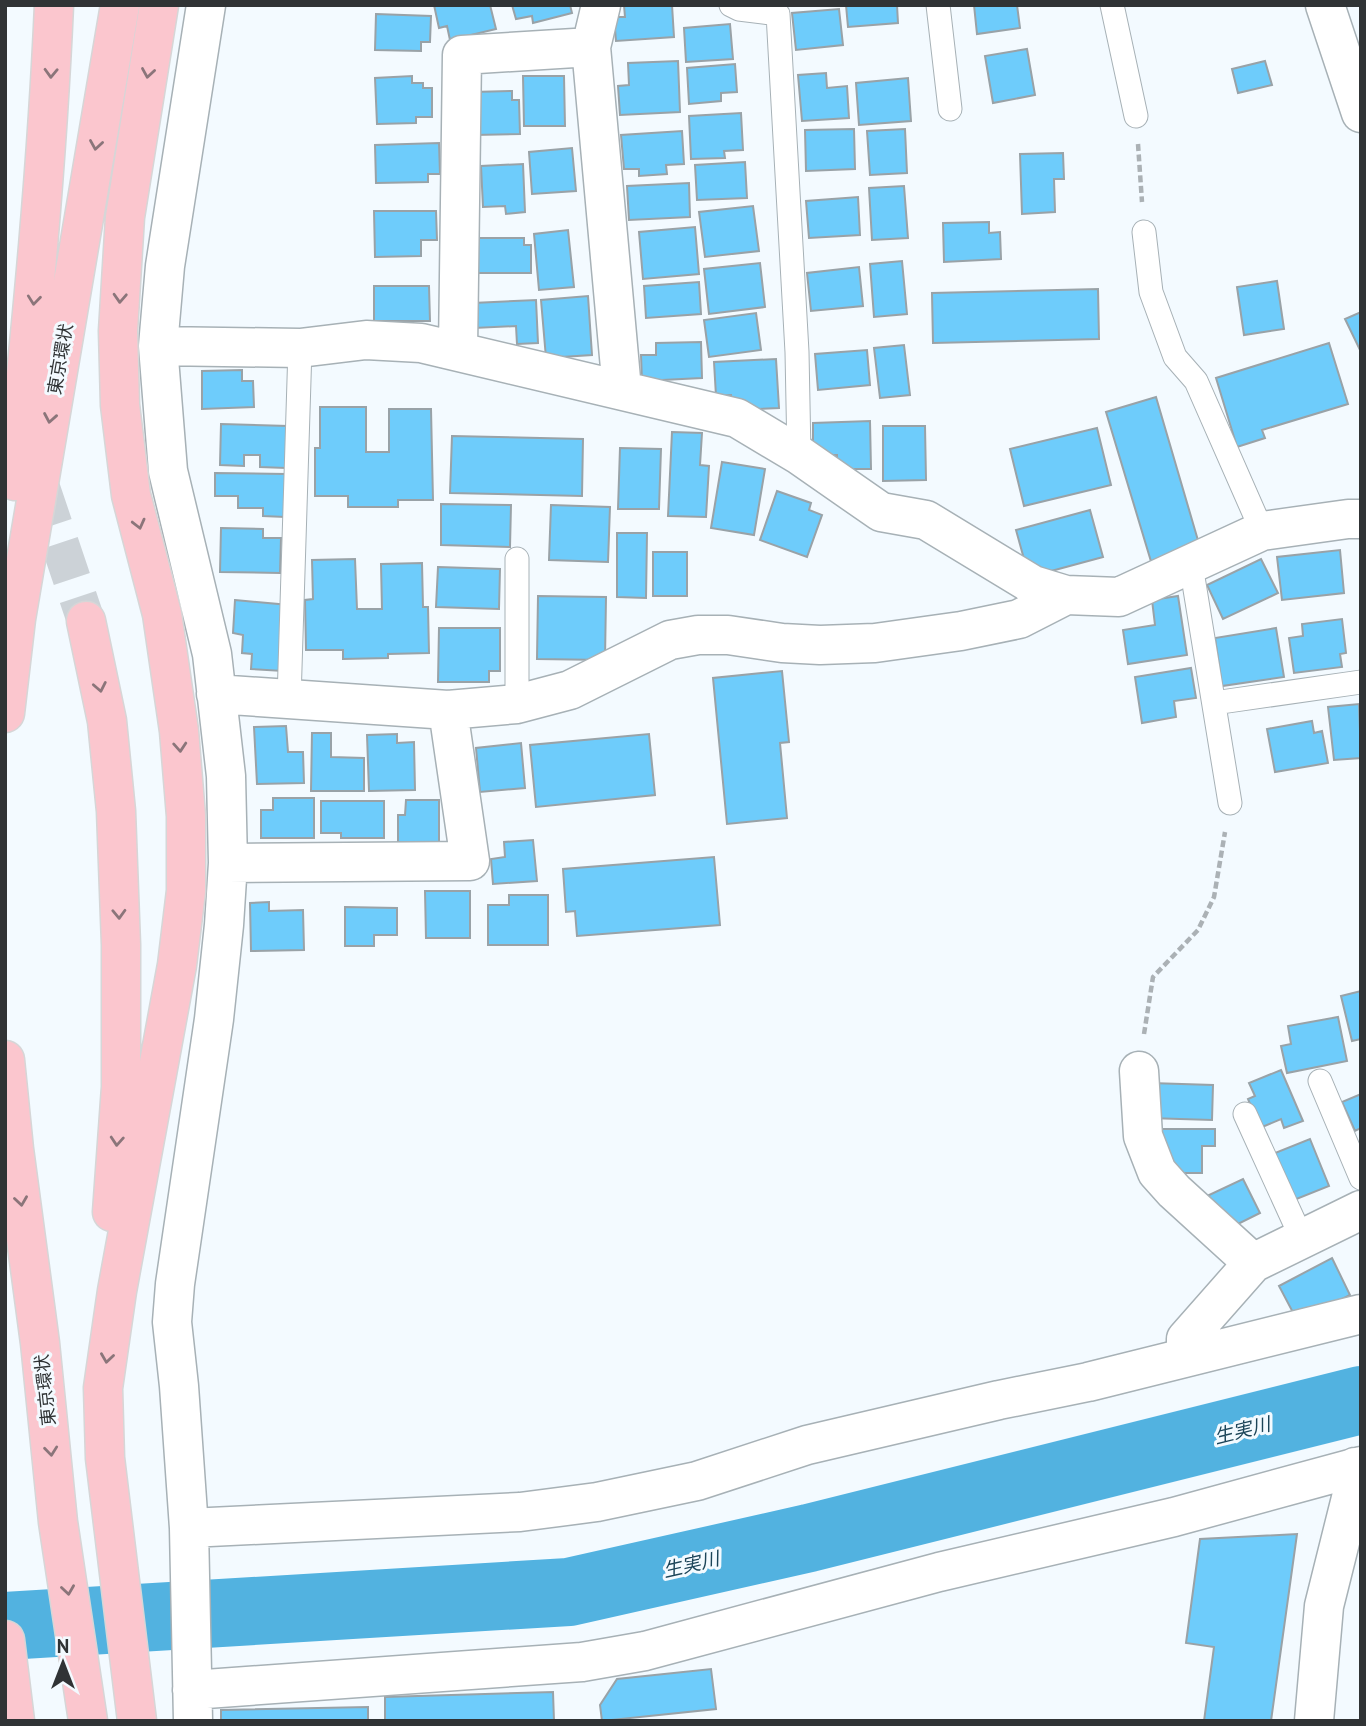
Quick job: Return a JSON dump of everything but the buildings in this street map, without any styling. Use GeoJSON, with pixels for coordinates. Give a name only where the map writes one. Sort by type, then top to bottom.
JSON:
{"type":"FeatureCollection","features":[{"type":"Feature","properties":{"kind":"highway"},"geometry":{"type":"LineString","coordinates":[[16,619],[10,528],[38,261],[49,129],[54,5]]}},
{"type":"Feature","properties":{"kind":"highway","name":"東京環状"},"geometry":{"type":"LineString","coordinates":[[5,713],[16,619],[120,5]]}},
{"type":"Feature","properties":{"kind":"highway"},"geometry":{"type":"LineString","coordinates":[[137,1721],[105,1458],[103,1388],[117,1291],[144,1156],[177,965],[186,891],[186,816],[179,731],[162,614],[131,495],[120,405],[118,331],[125,217],[159,5]]}},
{"type":"Feature","properties":{"kind":"highway"},"geometry":{"type":"LineString","coordinates":[[86,621],[107,721],[116,811],[121,945],[121,1087],[112,1210],[117,1291]]}},
{"type":"Feature","properties":{"kind":"highway","name":"東京環状"},"geometry":{"type":"LineString","coordinates":[[5,1060],[40,1343],[58,1522],[88,1721]]}},
{"type":"Feature","properties":{"kind":"highway"},"geometry":{"type":"LineString","coordinates":[[5,1640],[15,1721]]}},
{"type":"Feature","properties":{"kind":"street"},"geometry":{"type":"LineString","coordinates":[[206,5],[165,266],[158,346],[168,471],[212,654],[226,776],[228,863],[225,925],[172,1322],[189,1528],[192,1705],[569,1663],[645,1651],[939,1572],[1174,1517],[1358,1467],[1324,1606],[1314,1721]]}},
{"type":"Feature","properties":{"kind":"street"},"geometry":{"type":"LineString","coordinates":[[601,5],[591,47],[622,390]]}},
{"type":"Feature","properties":{"kind":"street"},"geometry":{"type":"LineString","coordinates":[[1325,5],[1361,113]]}},
{"type":"Feature","properties":{"kind":"street"},"geometry":{"type":"LineString","coordinates":[[458,350],[462,55],[591,47]]}},
{"type":"Feature","properties":{"kind":"street"},"geometry":{"type":"LineString","coordinates":[[158,346],[300,348],[366,340],[421,343],[737,418],[799,455],[881,512],[926,520],[1033,585],[1066,595],[1119,597],[1262,531],[1361,519]]}},
{"type":"Feature","properties":{"kind":"street"},"geometry":{"type":"LineString","coordinates":[[216,694],[448,710],[517,704],[570,690],[679,638],[728,635],[782,643],[875,643],[961,631],[1019,619],[1066,595]]}},
{"type":"Feature","properties":{"kind":"street"},"geometry":{"type":"LineString","coordinates":[[228,863],[470,861],[448,710]]}},
{"type":"Feature","properties":{"kind":"street"},"geometry":{"type":"LineString","coordinates":[[1139,1071],[1143,1136],[1157,1172],[1174,1191],[1254,1263]]}},
{"type":"Feature","properties":{"kind":"street"},"geometry":{"type":"LineString","coordinates":[[1186,1357],[1186,1339],[1254,1263],[1361,1210]]}},
{"type":"Feature","properties":{"kind":"street"},"geometry":{"type":"LineString","coordinates":[[189,1528],[520,1512],[597,1502],[697,1481],[807,1445],[1088,1382],[1361,1314]]}},
{"type":"Feature","properties":{"kind":"lane"},"geometry":{"type":"LineString","coordinates":[[731,5],[778,14],[797,352],[799,455]]}},
{"type":"Feature","properties":{"kind":"lane"},"geometry":{"type":"LineString","coordinates":[[938,5],[950,109]]}},
{"type":"Feature","properties":{"kind":"lane"},"geometry":{"type":"LineString","coordinates":[[1112,5],[1136,116]]}},
{"type":"Feature","properties":{"kind":"lane"},"geometry":{"type":"LineString","coordinates":[[1144,232],[1151,292],[1175,357],[1196,381],[1262,531]]}},
{"type":"Feature","properties":{"kind":"lane"},"geometry":{"type":"LineString","coordinates":[[289,700],[300,348]]}},
{"type":"Feature","properties":{"kind":"lane"},"geometry":{"type":"LineString","coordinates":[[517,559],[517,704]]}},
{"type":"Feature","properties":{"kind":"lane"},"geometry":{"type":"LineString","coordinates":[[1191,565],[1230,803]]}},
{"type":"Feature","properties":{"kind":"lane"},"geometry":{"type":"LineString","coordinates":[[1214,704],[1361,682]]}},
{"type":"Feature","properties":{"kind":"lane"},"geometry":{"type":"LineString","coordinates":[[1320,1081],[1361,1178]]}},
{"type":"Feature","properties":{"kind":"lane"},"geometry":{"type":"LineString","coordinates":[[1245,1114],[1302,1239]]}},
{"type":"Feature","properties":{"kind":"path"},"geometry":{"type":"LineString","coordinates":[[1136,116],[1144,232]]}},
{"type":"Feature","properties":{"kind":"path"},"geometry":{"type":"LineString","coordinates":[[1139,1071],[1153,977],[1198,930],[1214,897],[1230,803]]}},
{"type":"Feature","properties":{"kind":"waterway","name":"生実川"},"geometry":{"type":"LineString","coordinates":[[5,1626],[569,1592],[809,1538],[1361,1400]]}},
{"type":"Feature","properties":{"kind":"tunnel"},"geometry":{"type":"LineString","coordinates":[[5,381],[86,621]]}}]}
